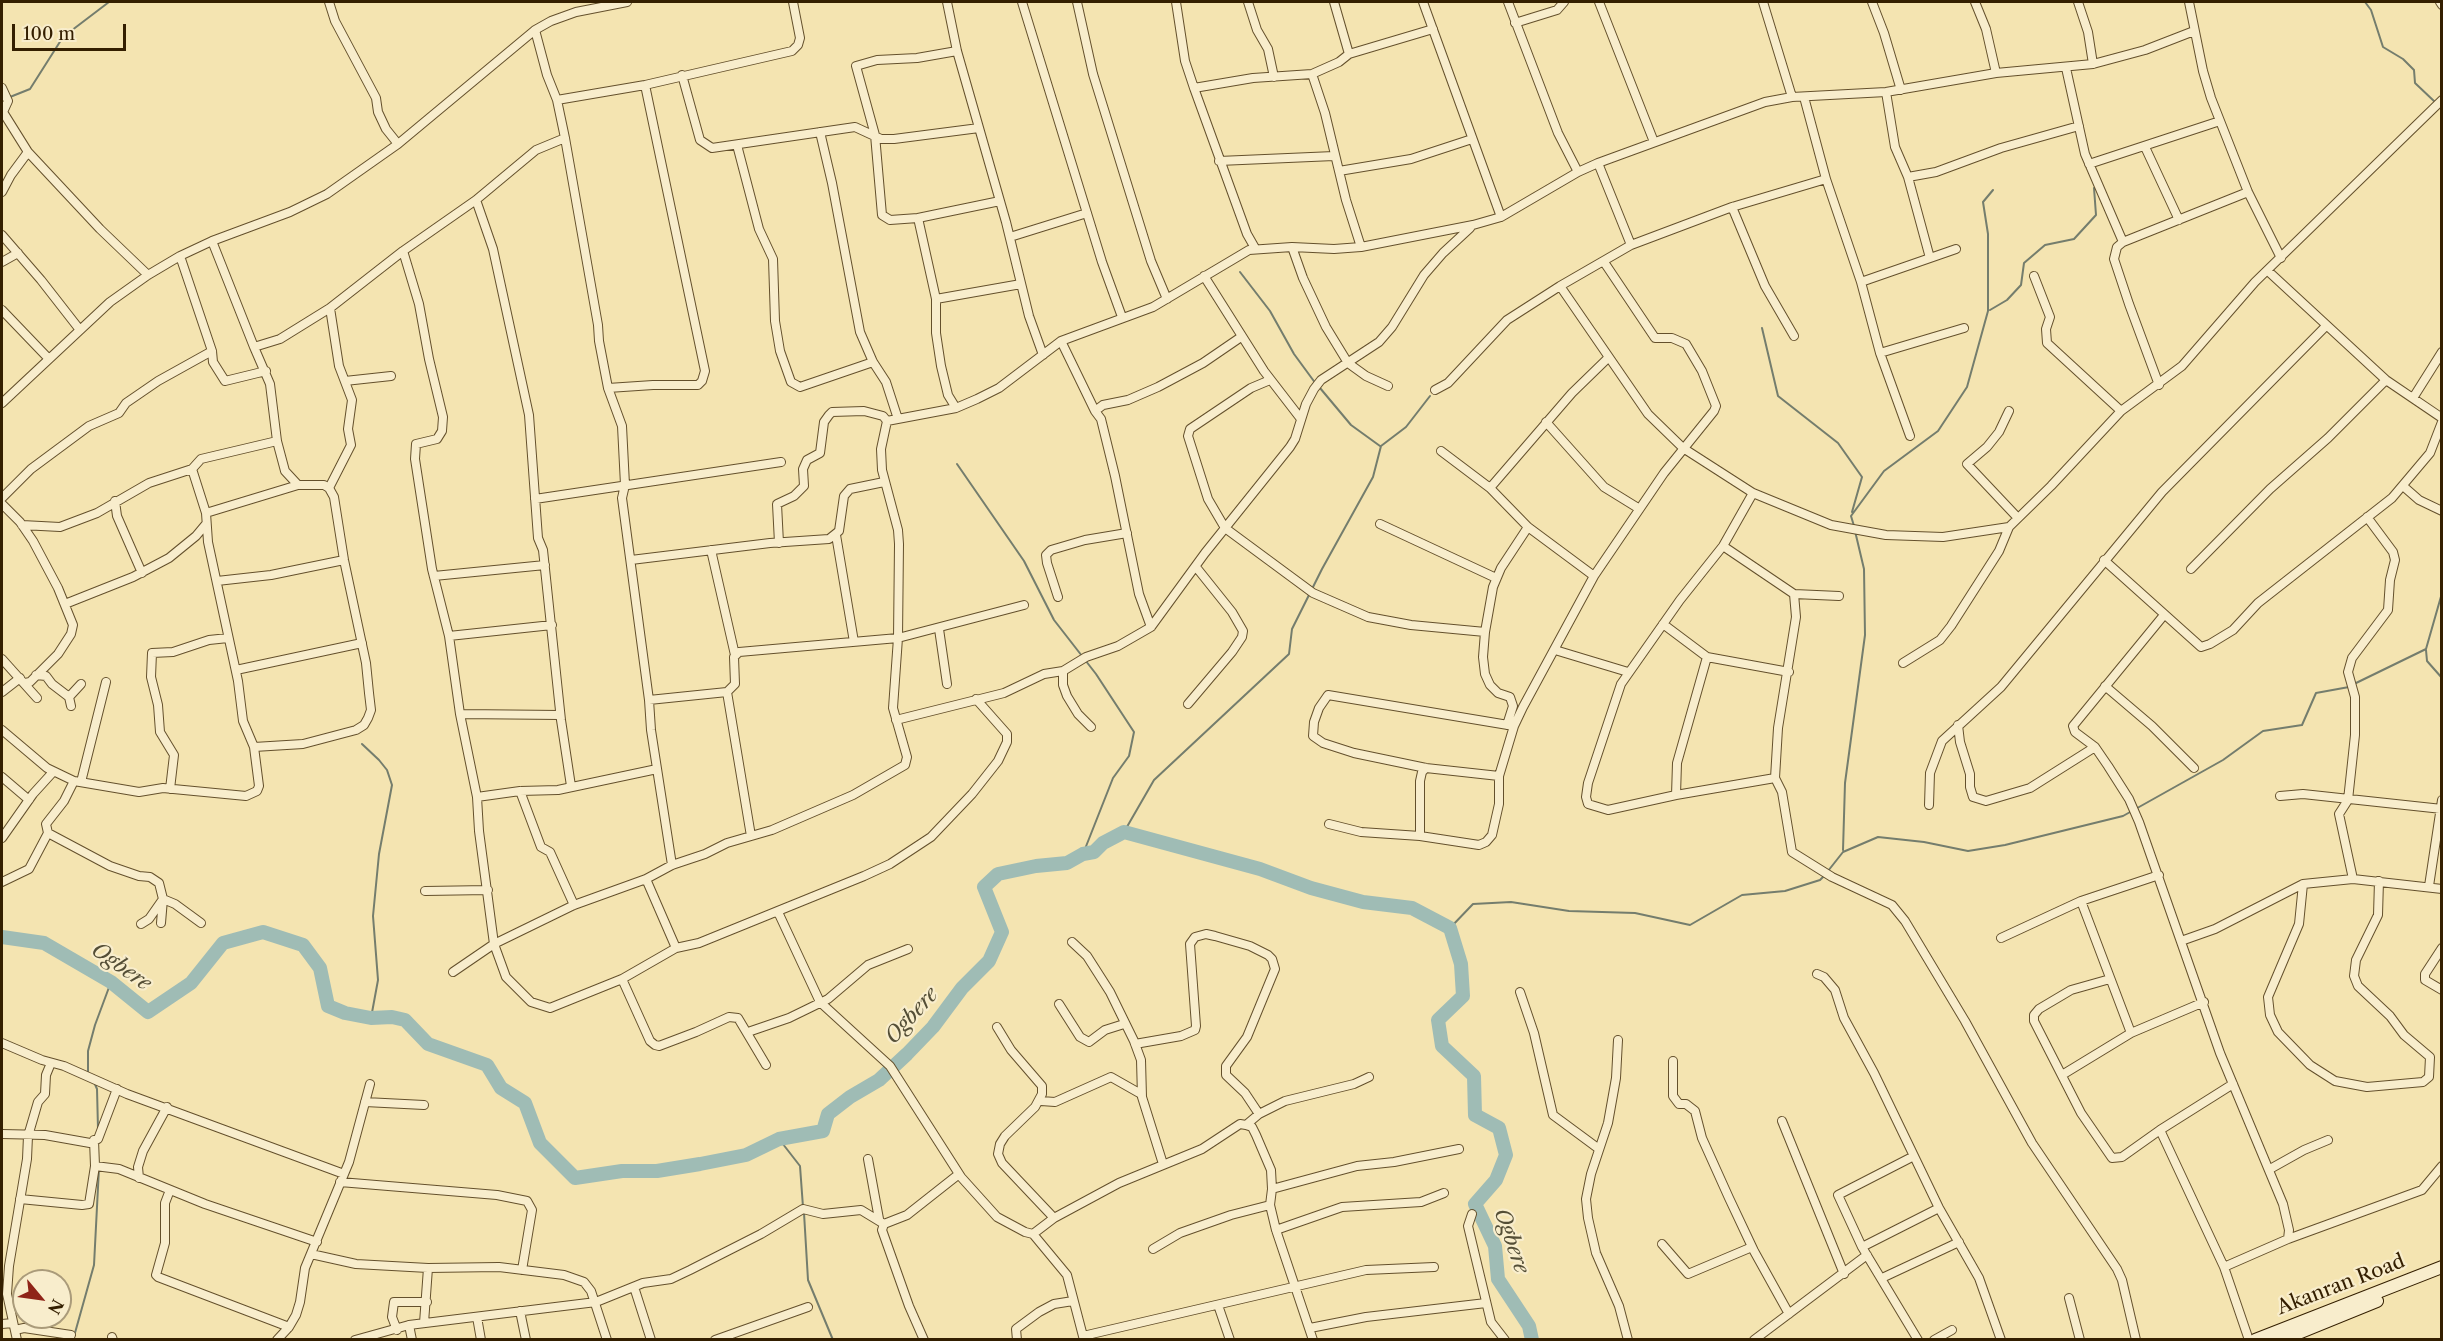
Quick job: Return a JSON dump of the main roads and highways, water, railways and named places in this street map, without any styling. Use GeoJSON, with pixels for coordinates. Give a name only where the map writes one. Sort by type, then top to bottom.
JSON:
{"type":"FeatureCollection","features":[{"type":"Feature","properties":{"kind":"main road","name":"Akanran Road"},"geometry":{"type":"LineString","coordinates":[[2281,1340],[2314,1321],[2442,1267]]}},
{"type":"Feature","properties":{"kind":"main road","name":"Akanran Road"},"geometry":{"type":"LineString","coordinates":[[2255,1340],[2442,1276]]}},
{"type":"Feature","properties":{"kind":"waterway"},"geometry":{"type":"LineString","coordinates":[[10,97],[30,89],[63,37],[109,2]]}},
{"type":"Feature","properties":{"kind":"waterway"},"geometry":{"type":"LineString","coordinates":[[2365,2],[2371,10],[2383,47],[2403,59],[2414,70],[2415,83],[2435,102]]}},
{"type":"Feature","properties":{"kind":"waterway"},"geometry":{"type":"LineString","coordinates":[[1990,310],[2007,300],[2021,285],[2024,263],[2045,245],[2074,239],[2096,215],[2094,188]]}},
{"type":"Feature","properties":{"kind":"waterway"},"geometry":{"type":"LineString","coordinates":[[1854,526],[1851,516],[1884,471],[1938,431],[1967,387],[1988,311],[1988,234],[1983,202],[1993,190]]}},
{"type":"Feature","properties":{"kind":"waterway"},"geometry":{"type":"LineString","coordinates":[[1240,272],[1270,311],[1294,354],[1316,384]]}},
{"type":"Feature","properties":{"kind":"waterway"},"geometry":{"type":"LineString","coordinates":[[1762,328],[1778,396],[1838,443],[1862,477],[1852,512]]}},
{"type":"Feature","properties":{"kind":"waterway"},"geometry":{"type":"LineString","coordinates":[[1320,388],[1351,425],[1380,446]]}},
{"type":"Feature","properties":{"kind":"waterway"},"geometry":{"type":"LineString","coordinates":[[1124,832],[1154,780],[1289,654],[1292,629],[1373,477],[1381,446],[1406,427],[1430,396]]}},
{"type":"Feature","properties":{"kind":"waterway"},"geometry":{"type":"LineString","coordinates":[[957,464],[1024,561],[1054,620],[1096,674],[1134,732],[1129,756],[1113,778],[1083,854]]}},
{"type":"Feature","properties":{"kind":"waterway"},"geometry":{"type":"LineString","coordinates":[[1843,850],[1845,783],[1865,635],[1864,569],[1855,531]]}},
{"type":"Feature","properties":{"kind":"waterway"},"geometry":{"type":"LineString","coordinates":[[2354,684],[2426,649],[2442,593]]}},
{"type":"Feature","properties":{"kind":"waterway"},"geometry":{"type":"LineString","coordinates":[[2426,650],[2427,661],[2442,678]]}},
{"type":"Feature","properties":{"kind":"waterway"},"geometry":{"type":"LineString","coordinates":[[1828,871],[1843,852],[1878,837],[1924,842],[1968,851],[2005,845],[2123,816],[2223,760],[2263,731],[2302,725],[2316,693],[2349,687]]}},
{"type":"Feature","properties":{"kind":"waterway"},"geometry":{"type":"LineString","coordinates":[[362,744],[387,770],[392,785],[379,854],[373,916],[378,980],[371,1018]]}},
{"type":"Feature","properties":{"kind":"waterway","name":"Ogbere"},"geometry":{"type":"LineString","coordinates":[[2,937],[44,943],[111,982],[148,1012],[191,983],[223,943],[263,932],[303,945],[320,968],[328,1006],[345,1013],[371,1018],[392,1017],[405,1020],[428,1044],[487,1065],[501,1088],[525,1103],[540,1143],[575,1178],[622,1171],[657,1171],[746,1155],[779,1139],[823,1131],[828,1114],[850,1097],[879,1080],[907,1054],[933,1027],[962,988],[989,961],[1002,932],[984,887],[998,874],[1036,866],[1067,863],[1083,854],[1094,852],[1103,843],[1124,832],[1260,869],[1311,888],[1363,902],[1412,908],[1450,928],[1461,964],[1463,996],[1438,1020],[1442,1046],[1474,1076],[1475,1115],[1499,1128],[1506,1155],[1496,1180],[1475,1204],[1495,1246],[1498,1279],[1529,1326],[1532,1340]]}},
{"type":"Feature","properties":{"kind":"waterway"},"geometry":{"type":"LineString","coordinates":[[1450,928],[1473,904],[1511,902],[1569,911],[1635,913],[1690,925],[1742,895],[1785,891],[1820,880],[1824,876]]}},
{"type":"Feature","properties":{"kind":"waterway"},"geometry":{"type":"LineString","coordinates":[[88,1073],[88,1051],[111,982]]}},
{"type":"Feature","properties":{"kind":"waterway"},"geometry":{"type":"LineString","coordinates":[[94,1082],[97,1089],[98,1129]]}},
{"type":"Feature","properties":{"kind":"waterway"},"geometry":{"type":"LineString","coordinates":[[779,1139],[800,1166],[803,1207]]}},
{"type":"Feature","properties":{"kind":"waterway"},"geometry":{"type":"LineString","coordinates":[[73,1340],[94,1265],[99,1168]]}},
{"type":"Feature","properties":{"kind":"waterway"},"geometry":{"type":"LineString","coordinates":[[804,1213],[808,1280],[833,1340]]}}]}
